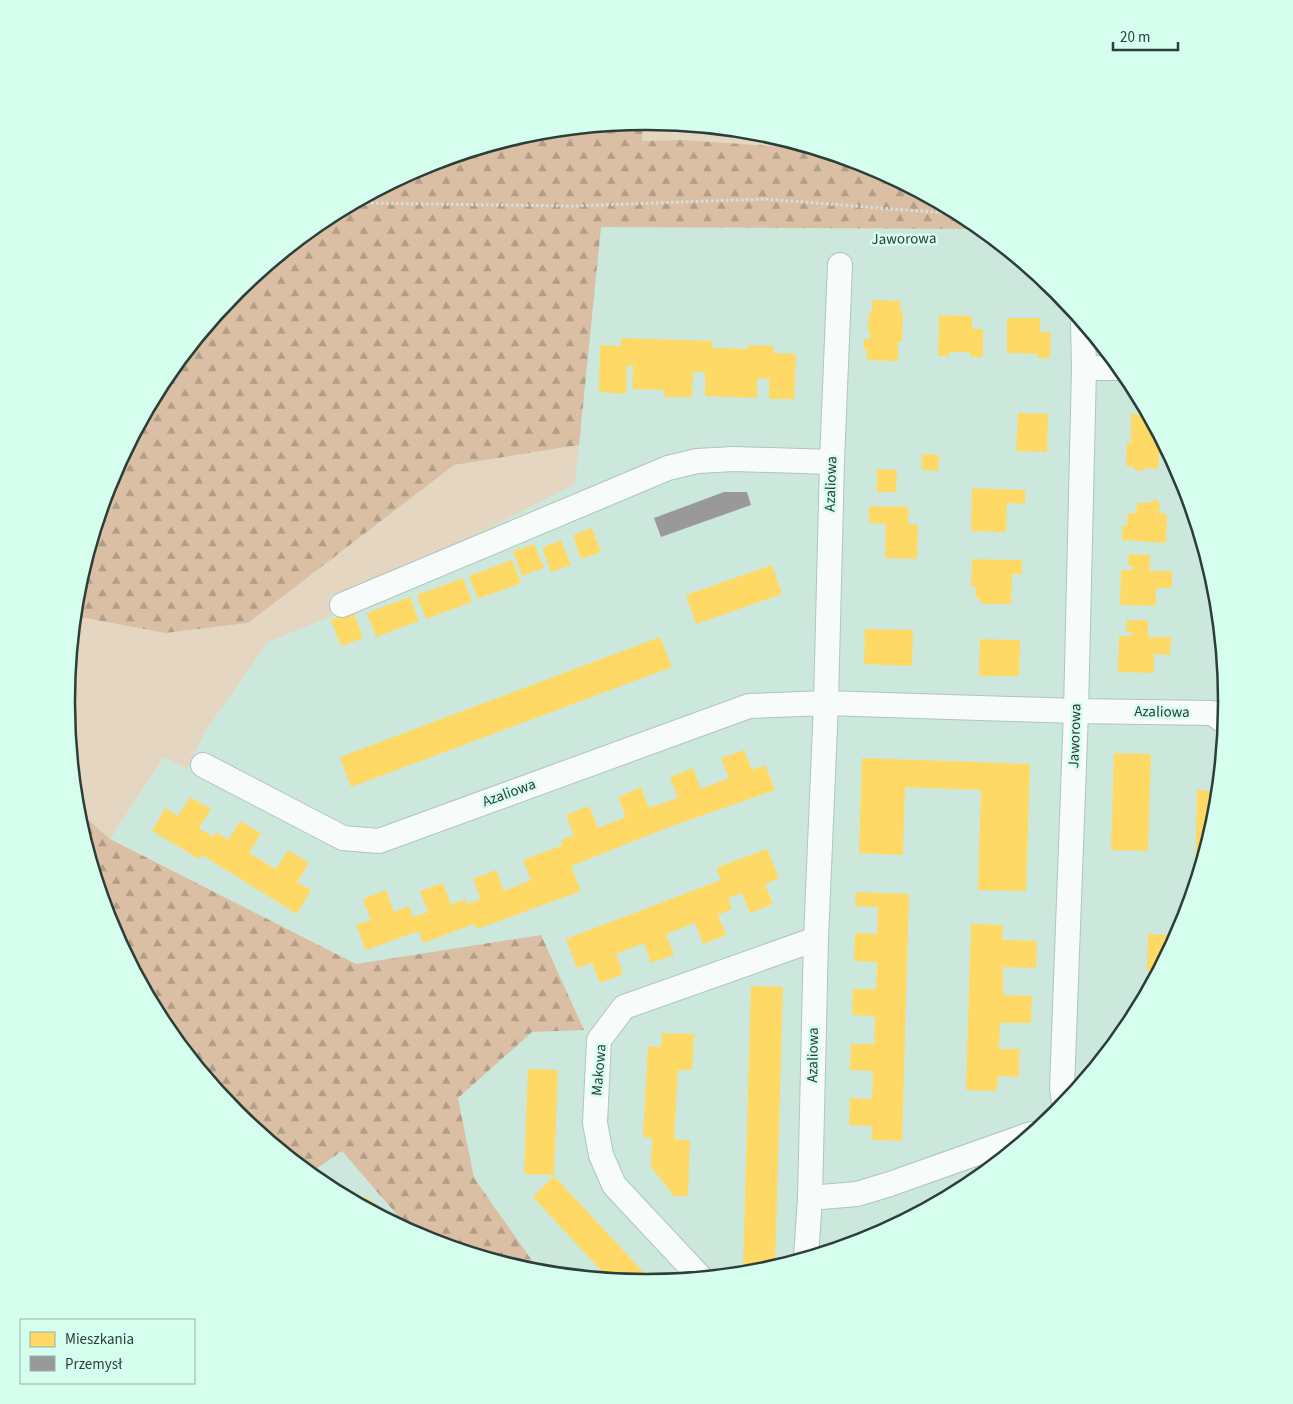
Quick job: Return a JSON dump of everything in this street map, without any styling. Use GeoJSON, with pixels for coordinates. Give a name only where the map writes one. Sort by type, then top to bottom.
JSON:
{"type":"FeatureCollection","features":[{"type":"Feature","properties":{"kind":"street","name":"Azaliowa"},"geometry":{"type":"LineString","coordinates":[[806,1250],[810,1198],[816,939],[826,703],[832,462],[840,265]]}},
{"type":"Feature","properties":{"kind":"street","name":"Jaworowa"},"geometry":{"type":"LineString","coordinates":[[1063,1093],[1076,711],[1083,334]]}},
{"type":"Feature","properties":{"kind":"street"},"geometry":{"type":"LineString","coordinates":[[1084,368],[1110,368]]}},
{"type":"Feature","properties":{"kind":"street"},"geometry":{"type":"LineString","coordinates":[[342,605],[668,468],[696,461],[734,458],[832,462]]}},
{"type":"Feature","properties":{"kind":"street","name":"Azaliowa"},"geometry":{"type":"LineString","coordinates":[[203,765],[343,838],[379,841],[749,706],[826,703],[1076,711],[1212,713],[1218,717]]}},
{"type":"Feature","properties":{"kind":"street","name":"Makowa"},"geometry":{"type":"LineString","coordinates":[[695,1271],[614,1185],[601,1155],[595,1123],[599,1040],[624,1007],[816,939]]}},
{"type":"Feature","properties":{"kind":"street"},"geometry":{"type":"LineString","coordinates":[[810,1198],[857,1194],[1012,1141]]}},
{"type":"Feature","properties":{"kind":"path"},"geometry":{"type":"LineString","coordinates":[[368,203],[573,206],[764,198],[941,213]]}},
{"type":"Feature","properties":{"kind":"path","name":"Jaworowa"},"geometry":{"type":"LineString","coordinates":[[840,265],[843,240],[979,238]]}},
{"type":"Feature","properties":{"kind":"shaded area"},"geometry":{"type":"Polygon","coordinates":[[[643,130],[646,130],[721,135],[781,147],[683,140],[642,141],[643,130]]]}},
{"type":"Feature","properties":{"kind":"shaded area"},"geometry":{"type":"Polygon","coordinates":[[[579,445],[575,484],[442,552],[329,596],[332,616],[268,642],[206,730],[187,769],[164,757],[110,839],[87,819],[76,739],[76,665],[82,617],[165,633],[248,623],[454,465],[579,445]]]}},
{"type":"Feature","properties":{"kind":"green space"},"geometry":{"type":"Polygon","coordinates":[[[643,130],[642,141],[683,140],[781,147],[794,150],[865,174],[899,189],[967,229],[601,227],[579,445],[454,465],[248,623],[165,633],[82,617],[94,554],[105,518],[134,449],[171,384],[193,354],[242,298],[270,272],[329,227],[394,189],[463,161],[535,141],[572,135],[643,130]]]}},
{"type":"Feature","properties":{"kind":"green space"},"geometry":{"type":"Polygon","coordinates":[[[87,819],[110,839],[356,964],[541,935],[584,1030],[532,1032],[458,1098],[474,1178],[533,1263],[463,1243],[399,1217],[342,1151],[317,1168],[270,1132],[242,1106],[193,1050],[171,1020],[134,955],[105,886],[87,819]]]}},
{"type":"Feature","properties":{"kind":"building: Mieszkania"},"geometry":{"type":"Polygon","coordinates":[[[872,300],[901,301],[900,312],[903,312],[902,342],[898,342],[898,361],[867,360],[864,339],[870,339],[870,332],[868,332],[869,312],[872,313],[872,300]]]}},
{"type":"Feature","properties":{"kind":"building: Mieszkania"},"geometry":{"type":"Polygon","coordinates":[[[939,315],[972,316],[972,329],[983,329],[983,357],[971,357],[970,352],[949,352],[949,356],[938,356],[939,315]]]}},
{"type":"Feature","properties":{"kind":"building: Mieszkania"},"geometry":{"type":"Polygon","coordinates":[[[1007,318],[1040,318],[1040,332],[1051,332],[1050,358],[1038,358],[1038,354],[1007,353],[1007,318]]]}},
{"type":"Feature","properties":{"kind":"building: Mieszkania"},"geometry":{"type":"Polygon","coordinates":[[[621,338],[713,341],[712,348],[748,349],[748,345],[774,346],[773,353],[796,354],[794,399],[769,399],[769,379],[757,378],[757,398],[705,396],[705,372],[693,372],[692,397],[664,397],[664,390],[632,389],[633,366],[627,365],[626,394],[599,392],[600,345],[621,346],[621,338]]]}},
{"type":"Feature","properties":{"kind":"building: Mieszkania"},"geometry":{"type":"Polygon","coordinates":[[[1018,413],[1048,414],[1047,452],[1016,451],[1018,413]]]}},
{"type":"Feature","properties":{"kind":"building: Mieszkania"},"geometry":{"type":"Polygon","coordinates":[[[1131,414],[1140,415],[1160,450],[1158,469],[1145,468],[1145,471],[1134,470],[1134,467],[1126,466],[1127,443],[1131,443],[1131,414]]]}},
{"type":"Feature","properties":{"kind":"building: Mieszkania"},"geometry":{"type":"Polygon","coordinates":[[[922,454],[939,455],[938,471],[922,470],[922,454]]]}},
{"type":"Feature","properties":{"kind":"building: Mieszkania"},"geometry":{"type":"Polygon","coordinates":[[[877,469],[897,470],[896,492],[877,492],[877,469]]]}},
{"type":"Feature","properties":{"kind":"building: Mieszkania"},"geometry":{"type":"Polygon","coordinates":[[[972,488],[1025,490],[1025,504],[1007,503],[1006,532],[971,531],[972,488]]]}},
{"type":"Feature","properties":{"kind":"building: Mieszkania"},"geometry":{"type":"Polygon","coordinates":[[[1157,500],[1160,504],[1159,513],[1167,514],[1166,543],[1122,540],[1122,526],[1127,526],[1128,513],[1136,513],[1137,503],[1149,503],[1157,500]]]}},
{"type":"Feature","properties":{"kind":"building: Mieszkania"},"geometry":{"type":"Polygon","coordinates":[[[869,506],[909,507],[908,524],[918,525],[917,559],[885,558],[886,524],[869,523],[869,506]]]}},
{"type":"Feature","properties":{"kind":"building: Mieszkania"},"geometry":{"type":"Polygon","coordinates":[[[592,528],[601,552],[581,559],[573,535],[592,528]]]}},
{"type":"Feature","properties":{"kind":"building: Mieszkania"},"geometry":{"type":"Polygon","coordinates":[[[561,540],[571,565],[551,572],[542,548],[561,540]]]}},
{"type":"Feature","properties":{"kind":"building: Mieszkania"},"geometry":{"type":"Polygon","coordinates":[[[534,544],[544,568],[522,576],[513,551],[534,544]]]}},
{"type":"Feature","properties":{"kind":"building: Mieszkania"},"geometry":{"type":"Polygon","coordinates":[[[1129,554],[1150,555],[1150,571],[1172,571],[1172,588],[1156,588],[1156,606],[1120,605],[1121,570],[1133,570],[1133,566],[1128,566],[1129,554]]]}},
{"type":"Feature","properties":{"kind":"building: Mieszkania"},"geometry":{"type":"Polygon","coordinates":[[[972,559],[1022,560],[1022,574],[1012,574],[1011,604],[983,604],[975,595],[976,586],[971,586],[972,559]]]}},
{"type":"Feature","properties":{"kind":"building: Mieszkania"},"geometry":{"type":"Polygon","coordinates":[[[512,560],[521,583],[478,599],[469,576],[512,560]]]}},
{"type":"Feature","properties":{"kind":"building: Mieszkania"},"geometry":{"type":"Polygon","coordinates":[[[772,565],[782,594],[696,624],[686,595],[772,565]]]}},
{"type":"Feature","properties":{"kind":"building: Mieszkania"},"geometry":{"type":"Polygon","coordinates":[[[463,578],[472,602],[426,619],[417,595],[463,578]]]}},
{"type":"Feature","properties":{"kind":"building: Mieszkania"},"geometry":{"type":"Polygon","coordinates":[[[410,597],[419,621],[376,637],[367,613],[410,597]]]}},
{"type":"Feature","properties":{"kind":"building: Mieszkania"},"geometry":{"type":"Polygon","coordinates":[[[353,611],[363,638],[341,646],[331,620],[353,611]]]}},
{"type":"Feature","properties":{"kind":"building: Mieszkania"},"geometry":{"type":"Polygon","coordinates":[[[1127,620],[1148,620],[1148,637],[1171,637],[1170,655],[1154,654],[1154,673],[1118,672],[1119,636],[1132,636],[1132,632],[1126,632],[1127,620]]]}},
{"type":"Feature","properties":{"kind":"building: Mieszkania"},"geometry":{"type":"Polygon","coordinates":[[[865,629],[913,630],[912,666],[864,664],[865,629]]]}},
{"type":"Feature","properties":{"kind":"building: Mieszkania"},"geometry":{"type":"Polygon","coordinates":[[[660,637],[672,667],[351,787],[340,757],[660,637]]]}},
{"type":"Feature","properties":{"kind":"building: Mieszkania"},"geometry":{"type":"Polygon","coordinates":[[[980,639],[1020,640],[1019,676],[979,676],[980,639]]]}},
{"type":"Feature","properties":{"kind":"building: Mieszkania"},"geometry":{"type":"Polygon","coordinates":[[[744,750],[752,770],[765,765],[775,790],[672,826],[571,866],[581,891],[477,929],[474,924],[423,943],[419,931],[366,950],[356,925],[371,920],[363,899],[386,890],[394,912],[409,906],[413,917],[428,912],[420,891],[443,883],[451,905],[465,899],[467,904],[481,899],[473,879],[496,870],[504,891],[531,880],[523,860],[563,845],[561,840],[574,835],[566,815],[589,806],[598,828],[626,817],[618,797],[641,787],[649,808],[678,798],[670,777],[693,768],[701,789],[729,778],[721,758],[744,750]]]}},
{"type":"Feature","properties":{"kind":"building: Mieszkania"},"geometry":{"type":"Polygon","coordinates":[[[1114,753],[1151,754],[1148,851],[1111,850],[1114,753]]]}},
{"type":"Feature","properties":{"kind":"building: Mieszkania"},"geometry":{"type":"Polygon","coordinates":[[[862,758],[1030,764],[1026,891],[978,890],[981,790],[905,787],[903,855],[859,853],[862,758]]]}},
{"type":"Feature","properties":{"kind":"building: Mieszkania"},"geometry":{"type":"Polygon","coordinates":[[[1197,790],[1211,791],[1207,813],[1195,862],[1197,790]]]}},
{"type":"Feature","properties":{"kind":"building: Mieszkania"},"geometry":{"type":"Polygon","coordinates":[[[190,797],[211,809],[199,828],[213,837],[216,832],[228,840],[240,821],[261,833],[249,853],[276,869],[288,850],[309,863],[297,882],[311,890],[297,914],[202,855],[199,859],[152,831],[165,808],[178,816],[190,797]]]}},
{"type":"Feature","properties":{"kind":"building: Mieszkania"},"geometry":{"type":"Polygon","coordinates":[[[767,849],[779,878],[765,884],[773,904],[750,913],[742,893],[728,898],[732,909],[718,915],[726,935],[703,944],[695,923],[666,934],[674,955],[651,963],[644,943],[616,954],[623,974],[600,983],[592,963],[577,968],[566,939],[721,880],[716,868],[767,849]]]}},
{"type":"Feature","properties":{"kind":"building: Mieszkania"},"geometry":{"type":"Polygon","coordinates":[[[856,892],[909,894],[902,1141],[871,1140],[872,1126],[849,1125],[850,1098],[872,1099],[873,1071],[850,1070],[851,1044],[874,1044],[875,1016],[852,1015],[853,989],[876,989],[877,962],[854,961],[855,933],[877,934],[878,907],[855,906],[856,892]]]}},
{"type":"Feature","properties":{"kind":"building: Mieszkania"},"geometry":{"type":"Polygon","coordinates":[[[971,924],[1003,925],[1002,940],[1037,941],[1036,968],[1003,967],[1003,995],[1032,996],[1031,1023],[1000,1023],[999,1049],[1020,1049],[1019,1077],[998,1076],[997,1091],[966,1090],[971,924]]]}},
{"type":"Feature","properties":{"kind":"building: Mieszkania"},"geometry":{"type":"Polygon","coordinates":[[[1148,934],[1168,935],[1150,971],[1147,971],[1148,934]]]}},
{"type":"Feature","properties":{"kind":"building: Mieszkania"},"geometry":{"type":"Polygon","coordinates":[[[751,986],[783,987],[775,1259],[743,1265],[751,986]]]}},
{"type":"Feature","properties":{"kind":"building: Mieszkania"},"geometry":{"type":"Polygon","coordinates":[[[662,1033],[694,1034],[692,1070],[678,1070],[674,1139],[690,1140],[688,1196],[674,1196],[651,1167],[652,1138],[643,1137],[648,1046],[661,1047],[662,1033]]]}},
{"type":"Feature","properties":{"kind":"building: Mieszkania"},"geometry":{"type":"Polygon","coordinates":[[[528,1069],[558,1070],[554,1175],[524,1174],[528,1069]]]}},
{"type":"Feature","properties":{"kind":"building: Mieszkania"},"geometry":{"type":"Polygon","coordinates":[[[554,1176],[645,1274],[602,1271],[533,1197],[554,1176]]]}},
{"type":"Feature","properties":{"kind":"building: Mieszkania"},"geometry":{"type":"Polygon","coordinates":[[[368,1197],[373,1204],[365,1199],[368,1197]]]}},
{"type":"Feature","properties":{"kind":"building: Przemysł"},"geometry":{"type":"Polygon","coordinates":[[[724,492],[747,492],[751,505],[661,537],[654,518],[724,492]]]}}]}
